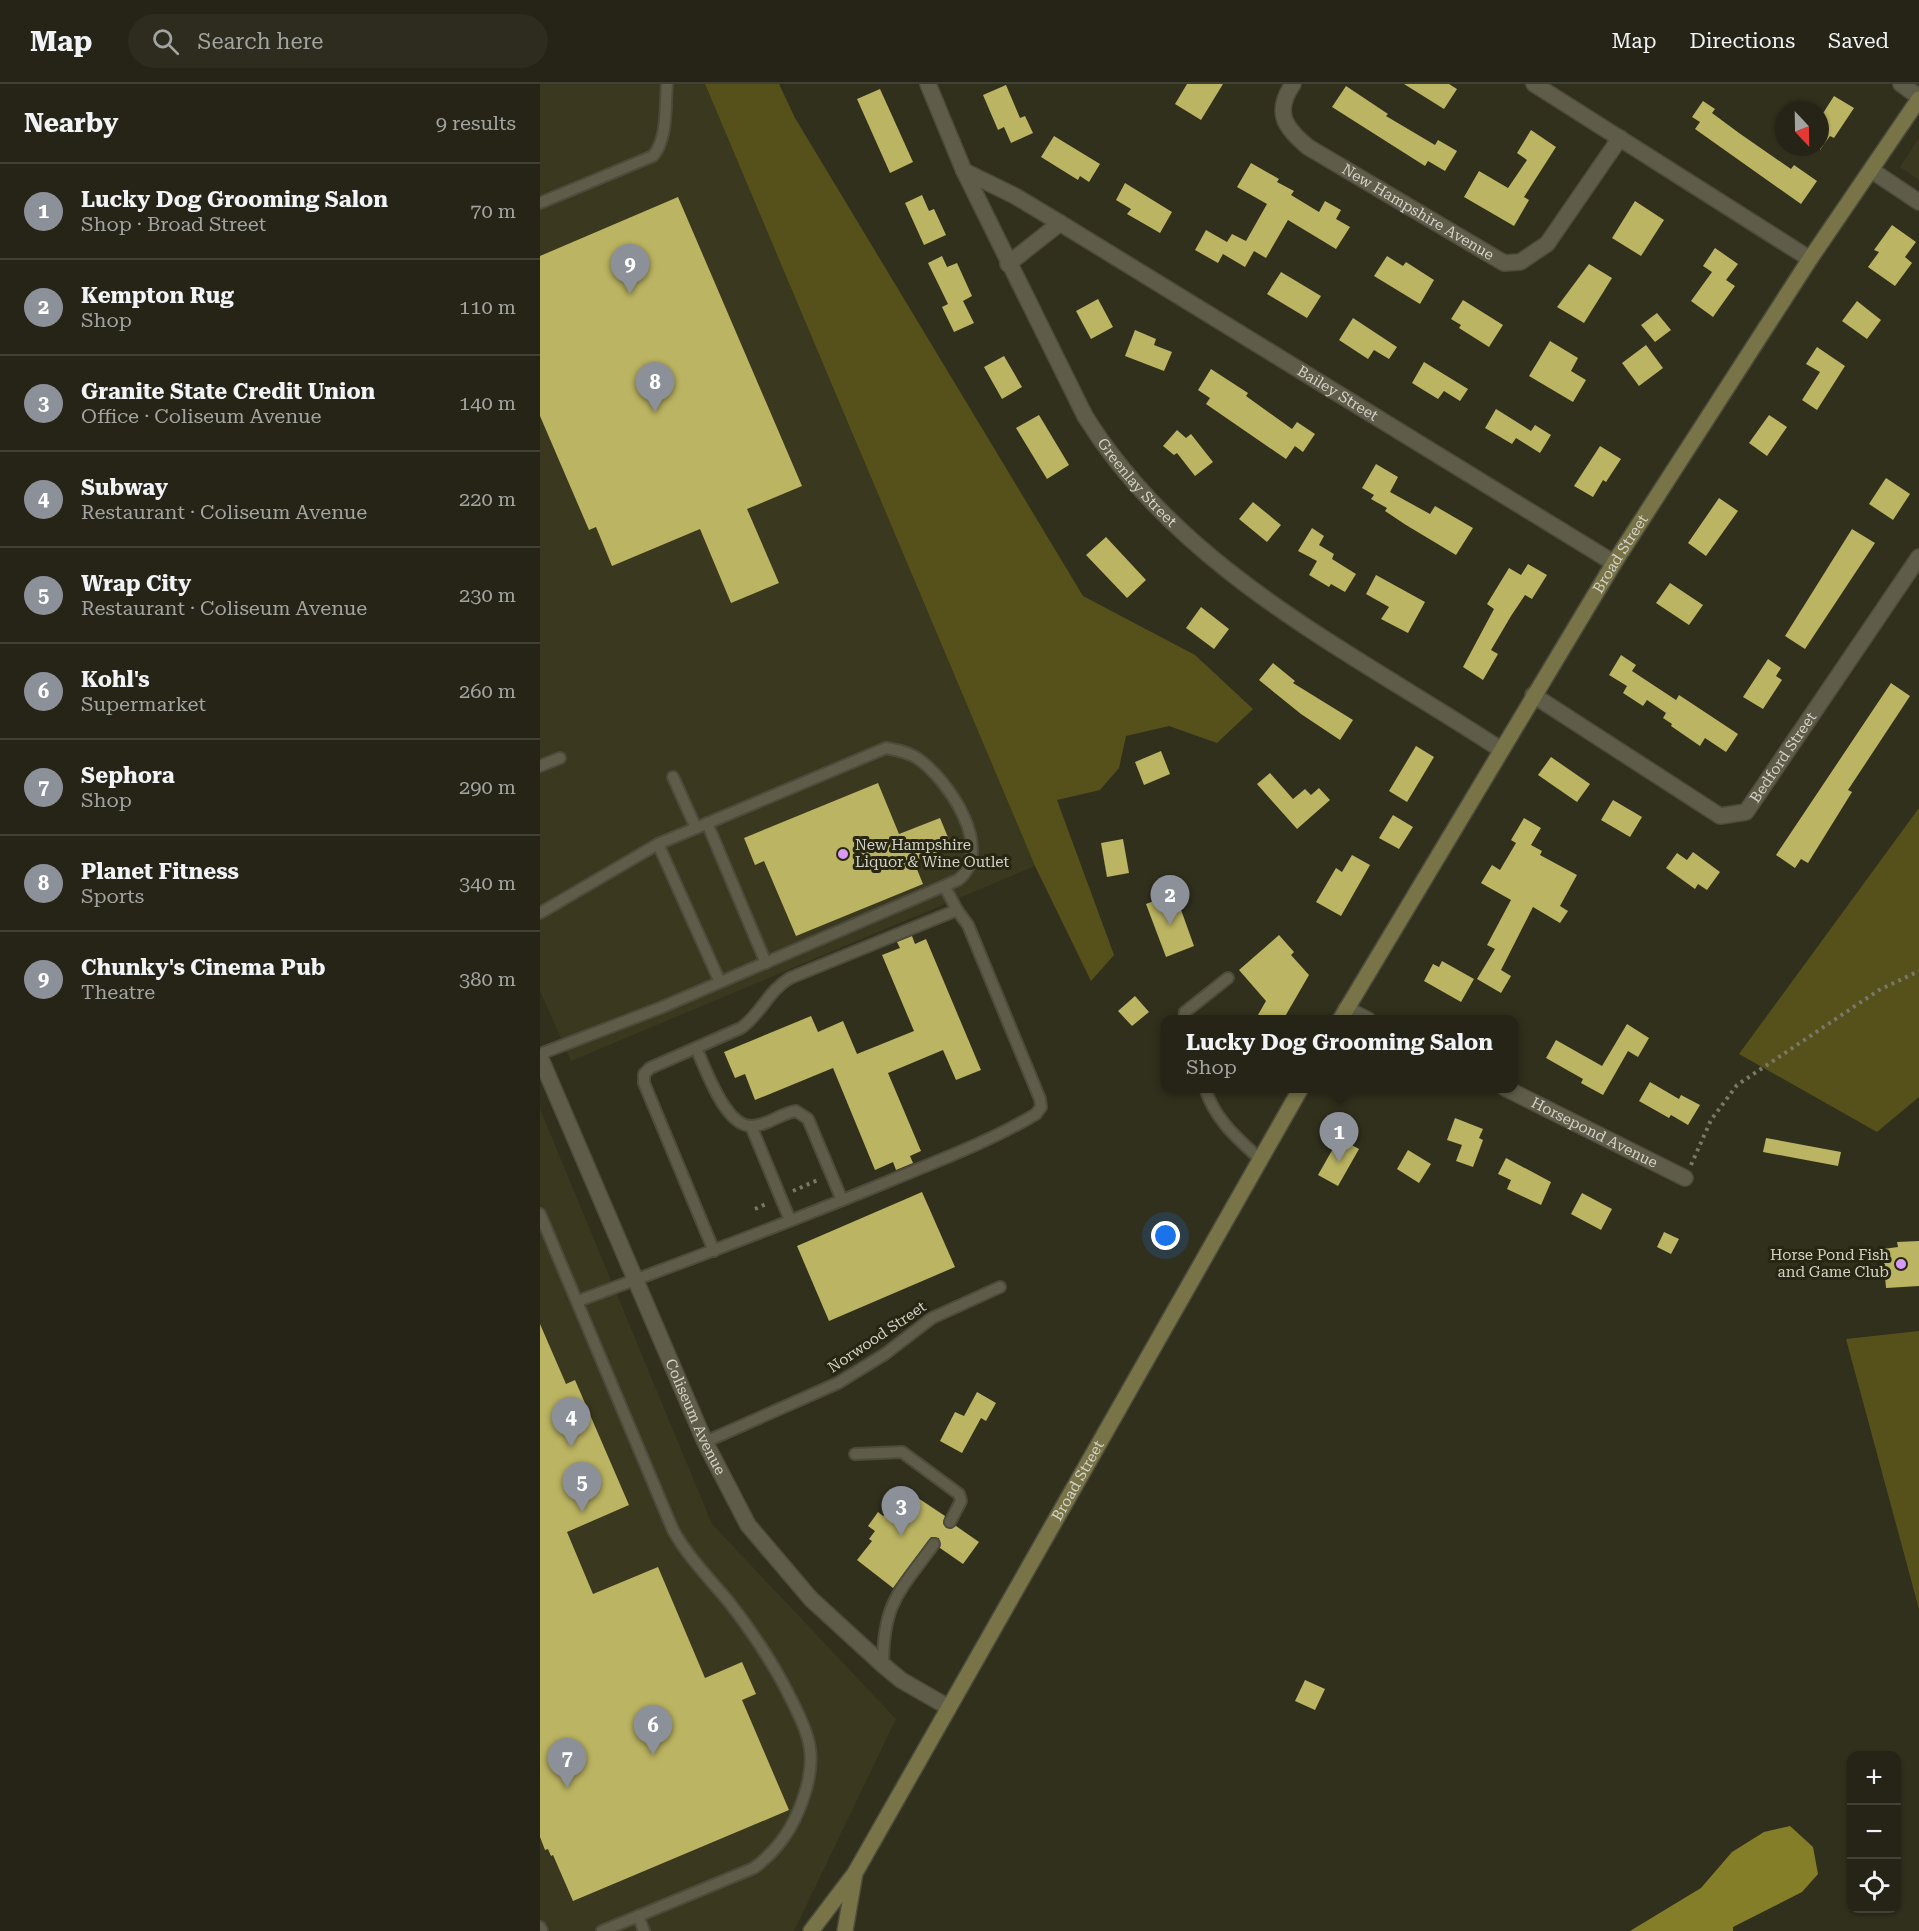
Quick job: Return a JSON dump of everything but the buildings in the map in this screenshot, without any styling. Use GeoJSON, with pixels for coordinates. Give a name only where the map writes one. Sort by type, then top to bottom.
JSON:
{"type":"FeatureCollection","features":[{"type":"Feature","properties":{"kind":"main road","name":"Broad Street"},"geometry":{"type":"LineString","coordinates":[[1343,1014],[1533,694],[1614,563],[1810,259],[1919,98]]}},
{"type":"Feature","properties":{"kind":"main road","name":"Broad Street"},"geometry":{"type":"LineString","coordinates":[[811,1931],[855,1873],[1299,1093]]}},
{"type":"Feature","properties":{"kind":"main road","name":"Broad Street"},"geometry":{"type":"LineString","coordinates":[[845,1931],[855,1873]]}},
{"type":"Feature","properties":{"kind":"street","name":"Greenlay Street"},"geometry":{"type":"LineString","coordinates":[[928,84],[964,171],[1008,264],[1085,416],[1105,448],[1192,543],[1244,584],[1299,622],[1500,749]]}},
{"type":"Feature","properties":{"kind":"street","name":"New Hampshire Avenue"},"geometry":{"type":"LineString","coordinates":[[1293,84],[1283,99],[1283,117],[1293,135],[1308,147],[1504,263],[1520,262],[1547,244],[1620,138]]}},
{"type":"Feature","properties":{"kind":"street"},"geometry":{"type":"LineString","coordinates":[[1534,84],[1810,259]]}},
{"type":"Feature","properties":{"kind":"street"},"geometry":{"type":"LineString","coordinates":[[1901,84],[1919,98]]}},
{"type":"Feature","properties":{"kind":"street"},"geometry":{"type":"LineString","coordinates":[[1871,170],[1919,202]]}},
{"type":"Feature","properties":{"kind":"street","name":"Bailey Street"},"geometry":{"type":"LineString","coordinates":[[964,171],[1015,196],[1060,223],[1614,563]]}},
{"type":"Feature","properties":{"kind":"street"},"geometry":{"type":"LineString","coordinates":[[1008,264],[1060,223]]}},
{"type":"Feature","properties":{"kind":"street","name":"Bedford Street"},"geometry":{"type":"LineString","coordinates":[[1533,694],[1720,816],[1746,812],[1919,557]]}},
{"type":"Feature","properties":{"kind":"street","name":"Coliseum Avenue"},"geometry":{"type":"LineString","coordinates":[[540,1055],[705,1442],[729,1492],[762,1544],[811,1599],[901,1680],[948,1707]]}},
{"type":"Feature","properties":{"kind":"street","name":"Horsepond Avenue"},"geometry":{"type":"LineString","coordinates":[[1513,1093],[1685,1178]]}},
{"type":"Feature","properties":{"kind":"lane"},"geometry":{"type":"LineString","coordinates":[[540,203],[653,156],[659,149],[662,138],[667,84]]}},
{"type":"Feature","properties":{"kind":"lane"},"geometry":{"type":"LineString","coordinates":[[540,914],[658,844],[886,748],[903,751],[933,771],[953,796],[969,829],[973,852],[966,874],[945,887],[540,1055]]}},
{"type":"Feature","properties":{"kind":"lane"},"geometry":{"type":"LineString","coordinates":[[540,766],[560,758]]}},
{"type":"Feature","properties":{"kind":"lane"},"geometry":{"type":"LineString","coordinates":[[673,777],[696,828]]}},
{"type":"Feature","properties":{"kind":"lane"},"geometry":{"type":"LineString","coordinates":[[707,823],[766,963]]}},
{"type":"Feature","properties":{"kind":"lane"},"geometry":{"type":"LineString","coordinates":[[658,844],[720,982]]}},
{"type":"Feature","properties":{"kind":"lane"},"geometry":{"type":"LineString","coordinates":[[578,1301],[714,1251],[979,1143],[1026,1120],[1041,1107],[1040,1099],[968,925],[945,887]]}},
{"type":"Feature","properties":{"kind":"lane"},"geometry":{"type":"LineString","coordinates":[[714,1251],[644,1083],[644,1074],[650,1068],[741,1028],[753,1020],[774,989],[790,978],[957,909]]}},
{"type":"Feature","properties":{"kind":"lane"},"geometry":{"type":"LineString","coordinates":[[1185,1015],[1185,1012],[1228,978]]}},
{"type":"Feature","properties":{"kind":"lane"},"geometry":{"type":"LineString","coordinates":[[696,1048],[726,1111],[741,1123],[751,1126],[789,1112],[802,1113],[808,1119],[842,1200]]}},
{"type":"Feature","properties":{"kind":"lane"},"geometry":{"type":"LineString","coordinates":[[1206,1093],[1223,1124],[1261,1160]]}},
{"type":"Feature","properties":{"kind":"lane"},"geometry":{"type":"LineString","coordinates":[[751,1126],[790,1220]]}},
{"type":"Feature","properties":{"kind":"lane"},"geometry":{"type":"LineString","coordinates":[[540,1214],[674,1530],[690,1556],[760,1642],[806,1729],[812,1757],[810,1779],[799,1810],[779,1847],[769,1857],[754,1868],[602,1931]]}},
{"type":"Feature","properties":{"kind":"lane","name":"Norwood Street"},"geometry":{"type":"LineString","coordinates":[[705,1442],[838,1383],[885,1354],[932,1318],[1000,1287]]}},
{"type":"Feature","properties":{"kind":"lane"},"geometry":{"type":"LineString","coordinates":[[855,1454],[902,1452],[959,1494],[961,1501],[950,1522]]}},
{"type":"Feature","properties":{"kind":"lane"},"geometry":{"type":"LineString","coordinates":[[883,1665],[884,1629],[892,1602],[934,1544]]}},
{"type":"Feature","properties":{"kind":"lane"},"geometry":{"type":"LineString","coordinates":[[638,1916],[644,1931]]}},
{"type":"Feature","properties":{"kind":"path"},"geometry":{"type":"LineString","coordinates":[[1685,1178],[1711,1120],[1737,1085],[1879,990],[1919,971]]}},
{"type":"Feature","properties":{"kind":"path"},"geometry":{"type":"LineString","coordinates":[[793,1191],[820,1179]]}},
{"type":"Feature","properties":{"kind":"path"},"geometry":{"type":"LineString","coordinates":[[755,1209],[771,1201]]}},
{"type":"Feature","properties":{"kind":"shaded area"},"geometry":{"type":"Polygon","coordinates":[[[540,84],[705,84],[1035,866],[571,1061],[540,991],[540,84]]]}},
{"type":"Feature","properties":{"kind":"shaded area"},"geometry":{"type":"Polygon","coordinates":[[[705,84],[779,84],[795,118],[1083,596],[1195,655],[1253,709],[1217,743],[1169,726],[1126,736],[1119,768],[1100,790],[1057,800],[1114,955],[1091,981],[1035,866],[705,84]]]}},
{"type":"Feature","properties":{"kind":"shaded area"},"geometry":{"type":"Polygon","coordinates":[[[1919,138],[1919,180],[1900,167],[1919,138]]]}},
{"type":"Feature","properties":{"kind":"shaded area"},"geometry":{"type":"Polygon","coordinates":[[[1919,808],[1919,1097],[1877,1132],[1739,1054],[1919,808]]]}},
{"type":"Feature","properties":{"kind":"shaded area"},"geometry":{"type":"Polygon","coordinates":[[[540,1109],[712,1524],[896,1719],[794,1931],[540,1931],[540,1109]]]}},
{"type":"Feature","properties":{"kind":"shaded area"},"geometry":{"type":"Polygon","coordinates":[[[1919,1331],[1919,1609],[1846,1339],[1919,1331]]]}},
{"type":"Feature","properties":{"kind":"shaded area"},"geometry":{"type":"Polygon","coordinates":[[[1790,1826],[1813,1847],[1818,1874],[1802,1892],[1733,1927],[1733,1931],[1630,1931],[1701,1888],[1732,1852],[1764,1832],[1790,1826]]]}},
{"type":"Feature","properties":{"kind":"place","name":"Chunky's Cinema Pub"},"geometry":{"type":"Point","coordinates":[630,294]}},
{"type":"Feature","properties":{"kind":"place","name":"Planet Fitness"},"geometry":{"type":"Point","coordinates":[655,412]}},
{"type":"Feature","properties":{"kind":"place","name":"New Hampshire Liquor & Wine Outlet"},"geometry":{"type":"Point","coordinates":[843,854]}},
{"type":"Feature","properties":{"kind":"place","name":"Kempton Rug"},"geometry":{"type":"Point","coordinates":[1170,925]}},
{"type":"Feature","properties":{"kind":"place","name":"Lucky Dog Grooming Salon"},"geometry":{"type":"Point","coordinates":[1339,1162]}},
{"type":"Feature","properties":{"kind":"place","name":"Horse Pond Fish and Game Club"},"geometry":{"type":"Point","coordinates":[1901,1264]}},
{"type":"Feature","properties":{"kind":"place","name":"Subway"},"geometry":{"type":"Point","coordinates":[571,1447]}},
{"type":"Feature","properties":{"kind":"place","name":"Wrap City"},"geometry":{"type":"Point","coordinates":[582,1512]}},
{"type":"Feature","properties":{"kind":"place","name":"Granite State Credit Union"},"geometry":{"type":"Point","coordinates":[901,1536]}},
{"type":"Feature","properties":{"kind":"place","name":"Kohl's"},"geometry":{"type":"Point","coordinates":[653,1755]}},
{"type":"Feature","properties":{"kind":"place","name":"Sephora"},"geometry":{"type":"Point","coordinates":[567,1788]}}]}
